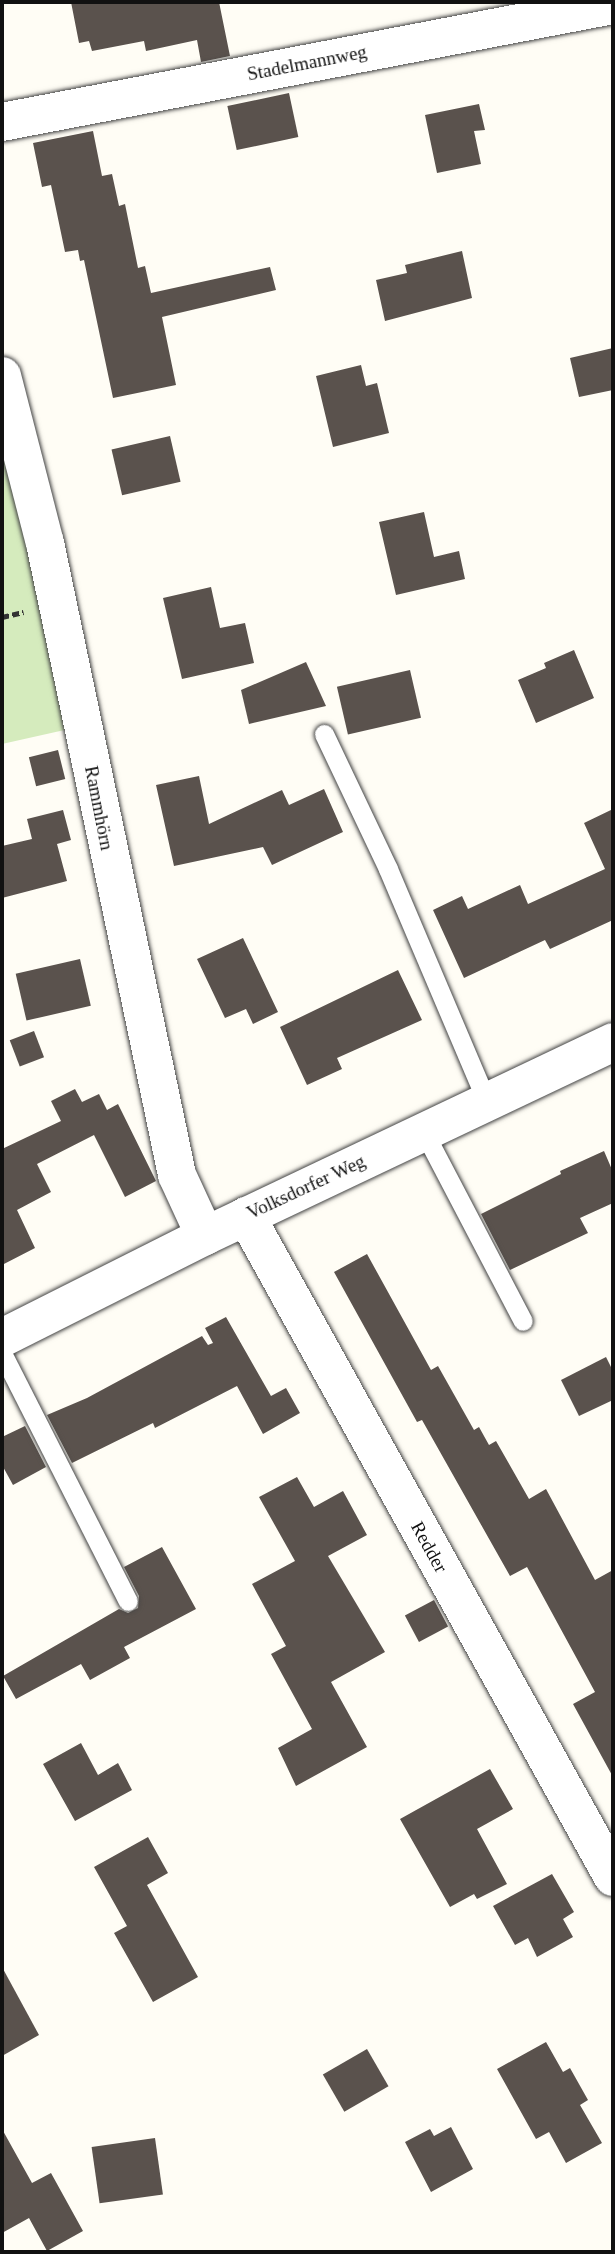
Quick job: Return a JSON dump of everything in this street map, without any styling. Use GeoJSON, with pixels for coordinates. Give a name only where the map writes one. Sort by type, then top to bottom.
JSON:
{"type":"FeatureCollection","features":[{"type":"Feature","properties":{"kind":"street","name":"Stadelmannweg"},"geometry":{"type":"LineString","coordinates":[[2,122],[613,5]]}},
{"type":"Feature","properties":{"kind":"street","name":"Rammhörn"},"geometry":{"type":"LineString","coordinates":[[2,376],[45,543],[177,1175],[205,1236]]}},
{"type":"Feature","properties":{"kind":"street","name":"Volksdorfer Weg"},"geometry":{"type":"LineString","coordinates":[[2,1338],[246,1216],[613,1042]]}},
{"type":"Feature","properties":{"kind":"street","name":"Redder"},"geometry":{"type":"LineString","coordinates":[[246,1216],[613,1877]]}},
{"type":"Feature","properties":{"kind":"lane"},"geometry":{"type":"LineString","coordinates":[[324,734],[388,869],[487,1102]]}},
{"type":"Feature","properties":{"kind":"lane"},"geometry":{"type":"LineString","coordinates":[[424,1132],[523,1321]]}},
{"type":"Feature","properties":{"kind":"lane"},"geometry":{"type":"LineString","coordinates":[[2,1353],[128,1601]]}},
{"type":"Feature","properties":{"kind":"green space"},"geometry":{"type":"Polygon","coordinates":[[[2,433],[69,729],[2,744],[2,433]]]}},
{"type":"Feature","properties":{"kind":"building"},"geometry":{"type":"Polygon","coordinates":[[[71,2],[219,2],[230,56],[201,62],[197,40],[146,51],[144,41],[92,51],[89,41],[79,43],[71,2]]]}},
{"type":"Feature","properties":{"kind":"building"},"geometry":{"type":"Polygon","coordinates":[[[289,93],[298,137],[237,150],[227,106],[289,93]]]}},
{"type":"Feature","properties":{"kind":"building"},"geometry":{"type":"Polygon","coordinates":[[[479,104],[485,130],[474,131],[481,164],[437,173],[425,115],[479,104]]]}},
{"type":"Feature","properties":{"kind":"building"},"geometry":{"type":"Polygon","coordinates":[[[93,131],[102,176],[112,174],[119,206],[125,204],[138,268],[145,266],[151,293],[270,267],[276,290],[162,317],[176,385],[113,398],[84,260],[80,261],[78,250],[65,252],[51,185],[42,187],[33,143],[93,131]]]}},
{"type":"Feature","properties":{"kind":"building"},"geometry":{"type":"Polygon","coordinates":[[[462,251],[472,298],[385,321],[376,280],[407,273],[405,265],[462,251]]]}},
{"type":"Feature","properties":{"kind":"building"},"geometry":{"type":"Polygon","coordinates":[[[613,348],[613,390],[579,397],[570,358],[613,348]]]}},
{"type":"Feature","properties":{"kind":"building"},"geometry":{"type":"Polygon","coordinates":[[[361,365],[366,386],[377,383],[389,433],[333,447],[316,376],[361,365]]]}},
{"type":"Feature","properties":{"kind":"building"},"geometry":{"type":"Polygon","coordinates":[[[170,436],[181,482],[122,495],[112,449],[170,436]]]}},
{"type":"Feature","properties":{"kind":"building"},"geometry":{"type":"Polygon","coordinates":[[[424,512],[434,557],[459,551],[465,579],[396,595],[379,522],[424,512]]]}},
{"type":"Feature","properties":{"kind":"building"},"geometry":{"type":"Polygon","coordinates":[[[211,587],[220,628],[245,623],[254,663],[182,679],[163,598],[211,587]]]}},
{"type":"Feature","properties":{"kind":"building"},"geometry":{"type":"Polygon","coordinates":[[[574,650],[594,698],[536,723],[518,680],[546,668],[544,663],[574,650]]]}},
{"type":"Feature","properties":{"kind":"building"},"geometry":{"type":"Polygon","coordinates":[[[306,662],[326,706],[249,724],[241,690],[306,662]]]}},
{"type":"Feature","properties":{"kind":"building"},"geometry":{"type":"Polygon","coordinates":[[[410,670],[421,718],[348,735],[337,687],[410,670]]]}},
{"type":"Feature","properties":{"kind":"building"},"geometry":{"type":"Polygon","coordinates":[[[58,750],[65,779],[36,786],[29,757],[58,750]]]}},
{"type":"Feature","properties":{"kind":"building"},"geometry":{"type":"Polygon","coordinates":[[[199,776],[209,824],[282,790],[289,805],[324,789],[343,832],[272,865],[263,847],[174,866],[156,785],[199,776]]]}},
{"type":"Feature","properties":{"kind":"building"},"geometry":{"type":"Polygon","coordinates":[[[613,809],[613,920],[550,949],[545,940],[464,978],[433,910],[462,896],[468,909],[520,885],[528,904],[605,869],[584,823],[613,809]]]}},
{"type":"Feature","properties":{"kind":"building"},"geometry":{"type":"Polygon","coordinates":[[[63,810],[71,840],[57,844],[67,881],[2,898],[2,846],[32,839],[27,819],[63,810]]]}},
{"type":"Feature","properties":{"kind":"building"},"geometry":{"type":"Polygon","coordinates":[[[243,938],[278,1012],[253,1024],[246,1009],[225,1018],[197,959],[243,938]]]}},
{"type":"Feature","properties":{"kind":"building"},"geometry":{"type":"Polygon","coordinates":[[[80,959],[91,1006],[26,1021],[16,974],[80,959]]]}},
{"type":"Feature","properties":{"kind":"building"},"geometry":{"type":"Polygon","coordinates":[[[398,970],[422,1020],[337,1058],[342,1069],[307,1085],[280,1027],[398,970]]]}},
{"type":"Feature","properties":{"kind":"building"},"geometry":{"type":"Polygon","coordinates":[[[34,1031],[44,1057],[20,1066],[10,1040],[34,1031]]]}},
{"type":"Feature","properties":{"kind":"building"},"geometry":{"type":"Polygon","coordinates":[[[75,1089],[82,1102],[99,1094],[107,1110],[118,1104],[156,1181],[125,1197],[94,1135],[37,1164],[51,1192],[17,1210],[35,1248],[2,1265],[2,1149],[61,1121],[51,1101],[75,1089]]]}},
{"type":"Feature","properties":{"kind":"building"},"geometry":{"type":"Polygon","coordinates":[[[604,1151],[613,1172],[613,1203],[580,1218],[588,1233],[510,1270],[481,1214],[561,1174],[560,1171],[604,1151]]]}},
{"type":"Feature","properties":{"kind":"building"},"geometry":{"type":"Polygon","coordinates":[[[367,1254],[431,1370],[438,1366],[474,1430],[479,1427],[489,1445],[496,1441],[529,1499],[546,1489],[595,1580],[613,1570],[613,1777],[573,1704],[595,1692],[527,1567],[510,1576],[422,1420],[417,1422],[334,1272],[367,1254]]]}},
{"type":"Feature","properties":{"kind":"building"},"geometry":{"type":"Polygon","coordinates":[[[226,1317],[271,1396],[286,1388],[300,1413],[263,1434],[237,1386],[155,1428],[153,1423],[72,1463],[47,1415],[87,1398],[202,1336],[208,1345],[213,1343],[205,1328],[226,1317]]]}},
{"type":"Feature","properties":{"kind":"building"},"geometry":{"type":"Polygon","coordinates":[[[606,1357],[613,1371],[613,1400],[579,1416],[561,1380],[606,1357]]]}},
{"type":"Feature","properties":{"kind":"building"},"geometry":{"type":"Polygon","coordinates":[[[25,1426],[46,1467],[13,1485],[2,1465],[2,1437],[25,1426]]]}},
{"type":"Feature","properties":{"kind":"building"},"geometry":{"type":"Polygon","coordinates":[[[297,1477],[314,1507],[343,1491],[367,1535],[328,1556],[385,1652],[331,1682],[367,1747],[296,1786],[278,1748],[312,1729],[271,1654],[286,1646],[252,1584],[295,1561],[259,1497],[297,1477]]]}},
{"type":"Feature","properties":{"kind":"building"},"geometry":{"type":"Polygon","coordinates":[[[162,1547],[196,1609],[124,1647],[130,1658],[90,1680],[81,1664],[16,1699],[3,1676],[119,1609],[128,1613],[138,1608],[139,1596],[124,1567],[162,1547]]]}},
{"type":"Feature","properties":{"kind":"building"},"geometry":{"type":"Polygon","coordinates":[[[434,1600],[448,1626],[419,1642],[405,1615],[434,1600]]]}},
{"type":"Feature","properties":{"kind":"building"},"geometry":{"type":"Polygon","coordinates":[[[81,1743],[98,1775],[118,1763],[132,1790],[75,1821],[43,1764],[81,1743]]]}},
{"type":"Feature","properties":{"kind":"building"},"geometry":{"type":"Polygon","coordinates":[[[490,1769],[513,1809],[477,1829],[507,1884],[477,1899],[474,1894],[450,1907],[400,1819],[490,1769]]]}},
{"type":"Feature","properties":{"kind":"building"},"geometry":{"type":"Polygon","coordinates":[[[148,1837],[168,1873],[147,1885],[198,1977],[153,2002],[114,1933],[127,1926],[94,1867],[148,1837]]]}},
{"type":"Feature","properties":{"kind":"building"},"geometry":{"type":"Polygon","coordinates":[[[552,1874],[574,1912],[563,1919],[573,1937],[537,1957],[528,1938],[515,1945],[493,1906],[552,1874]]]}},
{"type":"Feature","properties":{"kind":"building"},"geometry":{"type":"Polygon","coordinates":[[[2,1967],[39,2035],[2,2056],[2,1967]]]}},
{"type":"Feature","properties":{"kind":"building"},"geometry":{"type":"Polygon","coordinates":[[[546,2042],[563,2072],[570,2068],[588,2100],[580,2105],[602,2143],[566,2163],[549,2132],[536,2139],[497,2069],[546,2042]]]}},
{"type":"Feature","properties":{"kind":"building"},"geometry":{"type":"Polygon","coordinates":[[[367,2049],[388,2086],[344,2112],[323,2074],[367,2049]]]}},
{"type":"Feature","properties":{"kind":"building"},"geometry":{"type":"Polygon","coordinates":[[[451,2127],[473,2169],[431,2192],[405,2142],[430,2129],[434,2136],[451,2127]]]}},
{"type":"Feature","properties":{"kind":"building"},"geometry":{"type":"Polygon","coordinates":[[[2,2129],[32,2183],[51,2173],[83,2231],[47,2251],[29,2218],[2,2233],[2,2129]]]}},
{"type":"Feature","properties":{"kind":"building"},"geometry":{"type":"Polygon","coordinates":[[[155,2138],[163,2194],[100,2203],[92,2147],[155,2138]]]}}]}
